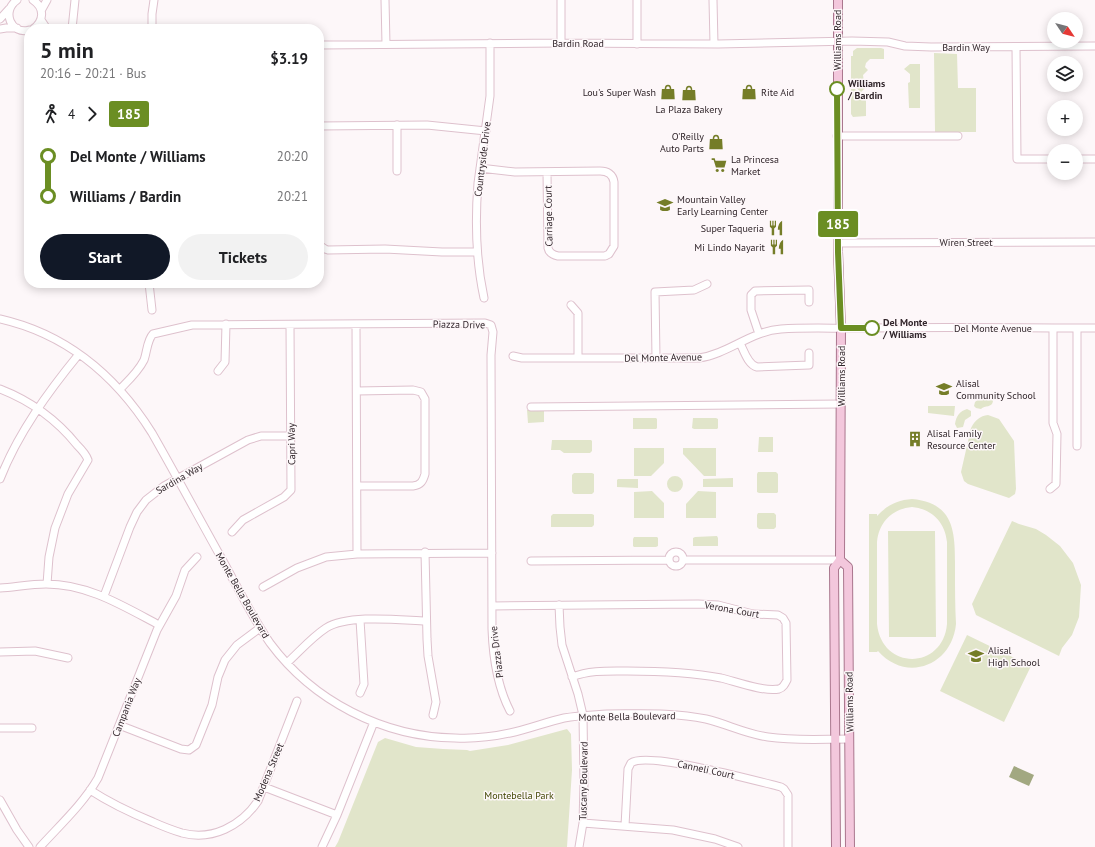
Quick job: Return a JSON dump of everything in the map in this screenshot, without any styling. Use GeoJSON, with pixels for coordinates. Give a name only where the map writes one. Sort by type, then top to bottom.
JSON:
{"type":"FeatureCollection","features":[{"type":"Feature","properties":{"kind":"main road","name":"Williams Road"},"geometry":{"type":"LineString","coordinates":[[836,847],[834,568],[840,560],[841,328],[838,243],[837,136],[838,0]]}},
{"type":"Feature","properties":{"kind":"main road","name":"Williams Road"},"geometry":{"type":"LineString","coordinates":[[840,560],[848,567],[850,847]]}},
{"type":"Feature","properties":{"kind":"main road"},"geometry":{"type":"LineString","coordinates":[[835,823],[842,847]]}},
{"type":"Feature","properties":{"kind":"street"},"geometry":{"type":"LineString","coordinates":[[0,19],[17,0]]}},
{"type":"Feature","properties":{"kind":"street"},"geometry":{"type":"LineString","coordinates":[[33,0],[42,9]]}},
{"type":"Feature","properties":{"kind":"street"},"geometry":{"type":"LineString","coordinates":[[37,24],[41,20],[42,9],[47,0]]}},
{"type":"Feature","properties":{"kind":"street"},"geometry":{"type":"LineString","coordinates":[[73,24],[75,0]]}},
{"type":"Feature","properties":{"kind":"street"},"geometry":{"type":"LineString","coordinates":[[152,24],[154,0]]}},
{"type":"Feature","properties":{"kind":"street"},"geometry":{"type":"LineString","coordinates":[[385,0],[386,44]]}},
{"type":"Feature","properties":{"kind":"street"},"geometry":{"type":"LineString","coordinates":[[560,0],[561,43]]}},
{"type":"Feature","properties":{"kind":"street"},"geometry":{"type":"LineString","coordinates":[[637,0],[637,44]]}},
{"type":"Feature","properties":{"kind":"street"},"geometry":{"type":"LineString","coordinates":[[713,0],[714,44]]}},
{"type":"Feature","properties":{"kind":"street"},"geometry":{"type":"LineString","coordinates":[[9,10],[9,18],[17,28]]}},
{"type":"Feature","properties":{"kind":"street"},"geometry":{"type":"LineString","coordinates":[[41,20],[44,24]]}},
{"type":"Feature","properties":{"kind":"street"},"geometry":{"type":"LineString","coordinates":[[0,30],[6,28],[17,28],[24,31]]}},
{"type":"Feature","properties":{"kind":"street","name":"Bardin Road"},"geometry":{"type":"LineString","coordinates":[[324,45],[490,43],[714,44],[837,42]]}},
{"type":"Feature","properties":{"kind":"street","name":"Bardin Way"},"geometry":{"type":"LineString","coordinates":[[837,42],[881,42],[905,46],[931,47],[1095,46]]}},
{"type":"Feature","properties":{"kind":"street","name":"Countryside Drive"},"geometry":{"type":"LineString","coordinates":[[484,298],[478,252],[477,198],[490,96],[490,43]]}},
{"type":"Feature","properties":{"kind":"street"},"geometry":{"type":"LineString","coordinates":[[1016,47],[1017,159],[1047,159]]}},
{"type":"Feature","properties":{"kind":"street"},"geometry":{"type":"LineString","coordinates":[[397,125],[397,171]]}},
{"type":"Feature","properties":{"kind":"street"},"geometry":{"type":"LineString","coordinates":[[324,126],[441,126],[486,131]]}},
{"type":"Feature","properties":{"kind":"street"},"geometry":{"type":"LineString","coordinates":[[837,136],[958,136]]}},
{"type":"Feature","properties":{"kind":"street"},"geometry":{"type":"LineString","coordinates":[[1083,159],[1095,159]]}},
{"type":"Feature","properties":{"kind":"street"},"geometry":{"type":"LineString","coordinates":[[480,168],[509,172],[548,172]]}},
{"type":"Feature","properties":{"kind":"street","name":"Carriage Court"},"geometry":{"type":"LineString","coordinates":[[604,171],[612,176],[614,182],[614,246],[610,254],[605,256],[558,256],[549,252],[548,172],[604,171]]}},
{"type":"Feature","properties":{"kind":"street","name":"Wiren Street"},"geometry":{"type":"LineString","coordinates":[[838,243],[1095,242]]}},
{"type":"Feature","properties":{"kind":"street"},"geometry":{"type":"LineString","coordinates":[[324,248],[328,250],[385,248],[442,252],[478,252]]}},
{"type":"Feature","properties":{"kind":"street"},"geometry":{"type":"LineString","coordinates":[[656,358],[655,292],[694,290],[707,284]]}},
{"type":"Feature","properties":{"kind":"street"},"geometry":{"type":"LineString","coordinates":[[150,288],[152,310]]}},
{"type":"Feature","properties":{"kind":"street"},"geometry":{"type":"LineString","coordinates":[[759,334],[751,310],[751,295],[755,291],[808,290],[809,302]]}},
{"type":"Feature","properties":{"kind":"street"},"geometry":{"type":"LineString","coordinates":[[571,305],[578,313],[578,358]]}},
{"type":"Feature","properties":{"kind":"street","name":"Monte Bella Boulevard"},"geometry":{"type":"LineString","coordinates":[[0,319],[37,331],[79,354],[99,369],[120,389],[144,420],[260,628],[287,663],[304,680],[322,694],[346,709],[374,722],[398,730],[421,735],[454,738],[476,738],[503,734],[583,715],[645,714],[678,715],[706,719],[767,737],[799,740],[849,738]]}},
{"type":"Feature","properties":{"kind":"street","name":"Piazza Drive"},"geometry":{"type":"LineString","coordinates":[[120,389],[134,375],[141,365],[147,351],[149,340],[153,334],[192,325],[485,323],[491,325],[493,332],[491,355],[493,642],[497,671],[502,692],[510,711]]}},
{"type":"Feature","properties":{"kind":"street"},"geometry":{"type":"LineString","coordinates":[[218,371],[225,362],[226,324]]}},
{"type":"Feature","properties":{"kind":"street"},"geometry":{"type":"LineString","coordinates":[[356,324],[358,486],[357,554]]}},
{"type":"Feature","properties":{"kind":"street","name":"Capri Way"},"geometry":{"type":"LineString","coordinates":[[232,532],[243,520],[284,497],[291,490],[290,325]]}},
{"type":"Feature","properties":{"kind":"street"},"geometry":{"type":"LineString","coordinates":[[1050,489],[1056,484],[1057,434],[1054,423],[1053,328]]}},
{"type":"Feature","properties":{"kind":"street"},"geometry":{"type":"LineString","coordinates":[[1076,328],[1077,446]]}},
{"type":"Feature","properties":{"kind":"street","name":"Del Monte Avenue"},"geometry":{"type":"LineString","coordinates":[[513,356],[522,358],[707,357],[720,353],[759,334],[781,329],[1095,328]]}},
{"type":"Feature","properties":{"kind":"street"},"geometry":{"type":"LineString","coordinates":[[740,343],[750,363],[754,367],[809,366],[809,353]]}},
{"type":"Feature","properties":{"kind":"street"},"geometry":{"type":"LineString","coordinates":[[0,479],[3,464],[22,433],[79,354]]}},
{"type":"Feature","properties":{"kind":"street"},"geometry":{"type":"LineString","coordinates":[[0,389],[39,409],[64,429],[88,460],[68,494],[55,528],[49,557],[47,584]]}},
{"type":"Feature","properties":{"kind":"street"},"geometry":{"type":"LineString","coordinates":[[357,391],[413,390],[421,392],[425,399],[425,474],[422,482],[417,486],[358,486]]}},
{"type":"Feature","properties":{"kind":"street"},"geometry":{"type":"LineString","coordinates":[[531,407],[840,404]]}},
{"type":"Feature","properties":{"kind":"street","name":"Sardina Way"},"geometry":{"type":"LineString","coordinates":[[104,596],[130,527],[137,512],[151,495],[164,486],[248,440],[261,436],[291,436]]}},
{"type":"Feature","properties":{"kind":"street"},"geometry":{"type":"LineString","coordinates":[[263,587],[312,562],[326,557],[357,554],[425,552],[492,553]]}},
{"type":"Feature","properties":{"kind":"street"},"geometry":{"type":"LineString","coordinates":[[425,552],[428,656],[436,702],[433,715]]}},
{"type":"Feature","properties":{"kind":"street","name":"Campania Way"},"geometry":{"type":"LineString","coordinates":[[40,847],[76,808],[90,790],[101,771],[159,625],[176,596],[185,570],[196,557]]}},
{"type":"Feature","properties":{"kind":"street"},"geometry":{"type":"LineString","coordinates":[[531,561],[668,560],[671,565],[677,566],[681,564],[683,560],[840,560]]}},
{"type":"Feature","properties":{"kind":"street"},"geometry":{"type":"LineString","coordinates":[[0,588],[47,584],[74,587],[104,596],[159,625]]}},
{"type":"Feature","properties":{"kind":"street","name":"Verona Court"},"geometry":{"type":"LineString","coordinates":[[492,606],[711,604],[753,614],[778,616],[784,618],[786,623],[787,680],[784,686],[778,689],[755,687],[705,675],[672,671],[597,671],[582,673],[572,677]]}},
{"type":"Feature","properties":{"kind":"street","name":"Tuscany Boulevard"},"geometry":{"type":"LineString","coordinates":[[559,605],[562,645],[578,694],[583,715],[585,764],[583,823],[579,847]]}},
{"type":"Feature","properties":{"kind":"street"},"geometry":{"type":"LineString","coordinates":[[360,620],[364,684],[360,693]]}},
{"type":"Feature","properties":{"kind":"street"},"geometry":{"type":"LineString","coordinates":[[287,663],[326,628],[344,621],[426,621]]}},
{"type":"Feature","properties":{"kind":"street"},"geometry":{"type":"LineString","coordinates":[[119,725],[181,749],[191,750],[196,745],[209,713],[218,677],[225,660],[237,645],[260,628]]}},
{"type":"Feature","properties":{"kind":"street"},"geometry":{"type":"LineString","coordinates":[[0,652],[35,651],[68,658]]}},
{"type":"Feature","properties":{"kind":"street","name":"Modena Street"},"geometry":{"type":"LineString","coordinates":[[90,790],[117,807],[182,833],[198,835],[220,832],[242,819],[258,801],[297,701]]}},
{"type":"Feature","properties":{"kind":"street"},"geometry":{"type":"LineString","coordinates":[[322,847],[337,815],[374,722]]}},
{"type":"Feature","properties":{"kind":"street"},"geometry":{"type":"LineString","coordinates":[[0,728],[32,728]]}},
{"type":"Feature","properties":{"kind":"street","name":"Canneli Court"},"geometry":{"type":"LineString","coordinates":[[625,826],[628,769],[631,763],[640,760],[679,764],[720,772],[781,786],[784,788],[788,795],[788,847]]}},
{"type":"Feature","properties":{"kind":"street"},"geometry":{"type":"LineString","coordinates":[[264,787],[337,815]]}},
{"type":"Feature","properties":{"kind":"street"},"geometry":{"type":"LineString","coordinates":[[0,800],[17,830],[30,847]]}},
{"type":"Feature","properties":{"kind":"street"},"geometry":{"type":"LineString","coordinates":[[583,823],[686,832],[715,839],[738,847]]}},
{"type":"Feature","properties":{"kind":"green space"},"geometry":{"type":"Polygon","coordinates":[[[857,48],[884,49],[884,59],[870,59],[866,63],[865,67],[868,70],[863,75],[864,82],[867,86],[861,92],[855,87],[851,87],[851,56],[853,56],[853,51],[857,48]]]}},
{"type":"Feature","properties":{"kind":"green space"},"geometry":{"type":"Polygon","coordinates":[[[934,53],[957,54],[958,88],[976,88],[976,132],[935,132],[934,53]]]}},
{"type":"Feature","properties":{"kind":"green space"},"geometry":{"type":"Polygon","coordinates":[[[910,64],[920,64],[920,108],[909,108],[908,83],[910,82],[910,74],[904,69],[910,64]]]}},
{"type":"Feature","properties":{"kind":"green space"},"geometry":{"type":"Polygon","coordinates":[[[851,89],[855,89],[866,100],[866,116],[853,117],[851,114],[851,89]]]}},
{"type":"Feature","properties":{"kind":"green space"},"geometry":{"type":"Polygon","coordinates":[[[984,397],[992,399],[993,401],[991,405],[981,409],[976,408],[974,406],[975,402],[984,397]]]}},
{"type":"Feature","properties":{"kind":"green space"},"geometry":{"type":"Polygon","coordinates":[[[928,406],[955,406],[954,416],[928,413],[928,406]]]}},
{"type":"Feature","properties":{"kind":"green space"},"geometry":{"type":"Polygon","coordinates":[[[967,409],[971,411],[971,416],[965,420],[963,427],[957,428],[955,424],[957,416],[962,411],[967,409]]]}},
{"type":"Feature","properties":{"kind":"green space"},"geometry":{"type":"Polygon","coordinates":[[[527,410],[544,410],[544,422],[528,423],[527,410]]]}},
{"type":"Feature","properties":{"kind":"green space"},"geometry":{"type":"Polygon","coordinates":[[[988,415],[999,419],[1014,441],[1016,489],[1015,494],[1009,498],[968,484],[964,481],[961,472],[971,428],[978,419],[988,415]]]}},
{"type":"Feature","properties":{"kind":"green space"},"geometry":{"type":"Polygon","coordinates":[[[633,418],[656,418],[657,428],[633,429],[633,418]]]}},
{"type":"Feature","properties":{"kind":"green space"},"geometry":{"type":"Polygon","coordinates":[[[693,418],[716,418],[718,419],[718,428],[694,429],[692,428],[693,418]]]}},
{"type":"Feature","properties":{"kind":"green space"},"geometry":{"type":"Polygon","coordinates":[[[759,437],[773,437],[773,452],[758,452],[759,437]]]}},
{"type":"Feature","properties":{"kind":"green space"},"geometry":{"type":"Polygon","coordinates":[[[552,440],[591,440],[592,451],[590,453],[564,453],[560,450],[551,450],[552,440]]]}},
{"type":"Feature","properties":{"kind":"green space"},"geometry":{"type":"Polygon","coordinates":[[[634,448],[664,448],[664,463],[651,476],[634,476],[634,448]]]}},
{"type":"Feature","properties":{"kind":"green space"},"geometry":{"type":"Polygon","coordinates":[[[683,448],[716,448],[716,476],[704,476],[683,454],[683,448]]]}},
{"type":"Feature","properties":{"kind":"green space"},"geometry":{"type":"Polygon","coordinates":[[[758,472],[776,472],[778,474],[777,493],[757,492],[758,472]]]}},
{"type":"Feature","properties":{"kind":"green space"},"geometry":{"type":"Polygon","coordinates":[[[574,473],[594,474],[594,492],[592,494],[574,494],[572,492],[572,475],[574,473]]]}},
{"type":"Feature","properties":{"kind":"green space"},"geometry":{"type":"Polygon","coordinates":[[[675,476],[681,478],[683,484],[681,490],[675,492],[669,490],[667,484],[669,478],[675,476]]]}},
{"type":"Feature","properties":{"kind":"green space"},"geometry":{"type":"Polygon","coordinates":[[[733,478],[733,487],[703,487],[703,479],[733,478]]]}},
{"type":"Feature","properties":{"kind":"green space"},"geometry":{"type":"Polygon","coordinates":[[[618,479],[638,479],[638,488],[617,487],[618,479]]]}},
{"type":"Feature","properties":{"kind":"green space"},"geometry":{"type":"Polygon","coordinates":[[[652,491],[664,503],[664,518],[634,518],[634,492],[652,491]]]}},
{"type":"Feature","properties":{"kind":"green space"},"geometry":{"type":"Polygon","coordinates":[[[698,491],[716,492],[716,518],[686,518],[686,504],[698,491]]]}},
{"type":"Feature","properties":{"kind":"green space"},"geometry":{"type":"Polygon","coordinates":[[[912,499],[927,502],[938,507],[945,514],[950,523],[955,546],[956,624],[953,639],[946,650],[937,659],[926,665],[914,668],[901,666],[889,661],[878,651],[869,652],[869,514],[877,514],[877,516],[889,506],[897,502],[912,499]],[[912,507],[898,510],[888,518],[880,528],[877,542],[877,624],[881,639],[889,650],[900,657],[912,659],[924,657],[935,650],[943,639],[947,624],[946,535],[944,528],[936,518],[926,510],[912,507]]]}},
{"type":"Feature","properties":{"kind":"green space"},"geometry":{"type":"Polygon","coordinates":[[[758,513],[774,513],[776,515],[776,527],[774,529],[759,529],[757,527],[758,513]]]}},
{"type":"Feature","properties":{"kind":"green space"},"geometry":{"type":"Polygon","coordinates":[[[553,514],[592,514],[594,515],[594,525],[592,527],[551,527],[551,516],[553,514]]]}},
{"type":"Feature","properties":{"kind":"green space"},"geometry":{"type":"Polygon","coordinates":[[[1012,521],[1036,529],[1060,546],[1073,563],[1081,585],[1079,617],[1072,635],[1062,648],[1059,656],[976,615],[972,604],[1012,521]]]}},
{"type":"Feature","properties":{"kind":"green space"},"geometry":{"type":"Polygon","coordinates":[[[888,531],[935,531],[936,637],[889,637],[888,531]]]}},
{"type":"Feature","properties":{"kind":"green space"},"geometry":{"type":"Polygon","coordinates":[[[717,536],[718,546],[693,546],[693,538],[695,537],[717,536]]]}},
{"type":"Feature","properties":{"kind":"green space"},"geometry":{"type":"Polygon","coordinates":[[[634,537],[657,537],[658,546],[634,547],[634,537]]]}},
{"type":"Feature","properties":{"kind":"green space"},"geometry":{"type":"Polygon","coordinates":[[[967,635],[1031,666],[1004,722],[940,691],[967,635]]]}},
{"type":"Feature","properties":{"kind":"green space","name":"Montebella Park"},"geometry":{"type":"Polygon","coordinates":[[[567,729],[571,734],[572,770],[567,847],[335,847],[378,742],[385,738],[416,747],[470,751],[508,745],[567,729]]]}},
{"type":"Feature","properties":{"kind":"shaded area"},"geometry":{"type":"Polygon","coordinates":[[[1014,766],[1034,775],[1029,786],[1009,777],[1014,766]]]}},
{"type":"Feature","properties":{"kind":"bus line","name":"185"},"geometry":{"type":"LineString","coordinates":[[837,89],[838,252],[841,328],[872,328]]}},
{"type":"Feature","properties":{"kind":"place","name":"Williams / Bardin"},"geometry":{"type":"Point","coordinates":[837,89]}},
{"type":"Feature","properties":{"kind":"place","name":"Lou's Super Wash"},"geometry":{"type":"Point","coordinates":[668,92]}},
{"type":"Feature","properties":{"kind":"place","name":"Rite Aid"},"geometry":{"type":"Point","coordinates":[749,92]}},
{"type":"Feature","properties":{"kind":"place","name":"La Plaza Bakery"},"geometry":{"type":"Point","coordinates":[689,93]}},
{"type":"Feature","properties":{"kind":"place","name":"O'Reilly Auto Parts"},"geometry":{"type":"Point","coordinates":[716,142]}},
{"type":"Feature","properties":{"kind":"place","name":"La Princesa Market"},"geometry":{"type":"Point","coordinates":[719,165]}},
{"type":"Feature","properties":{"kind":"place","name":"Mountain Valley Early Learning Center"},"geometry":{"type":"Point","coordinates":[665,205]}},
{"type":"Feature","properties":{"kind":"place","name":"Super Taqueria"},"geometry":{"type":"Point","coordinates":[776,228]}},
{"type":"Feature","properties":{"kind":"place","name":"Mi Lindo Nayarit"},"geometry":{"type":"Point","coordinates":[777,247]}},
{"type":"Feature","properties":{"kind":"place","name":"Del Monte / Williams"},"geometry":{"type":"Point","coordinates":[872,328]}},
{"type":"Feature","properties":{"kind":"place","name":"Alisal Community School"},"geometry":{"type":"Point","coordinates":[944,389]}},
{"type":"Feature","properties":{"kind":"place","name":"Alisal Family Resource Center"},"geometry":{"type":"Point","coordinates":[915,439]}},
{"type":"Feature","properties":{"kind":"place","name":"Alisal High School"},"geometry":{"type":"Point","coordinates":[976,656]}}]}
